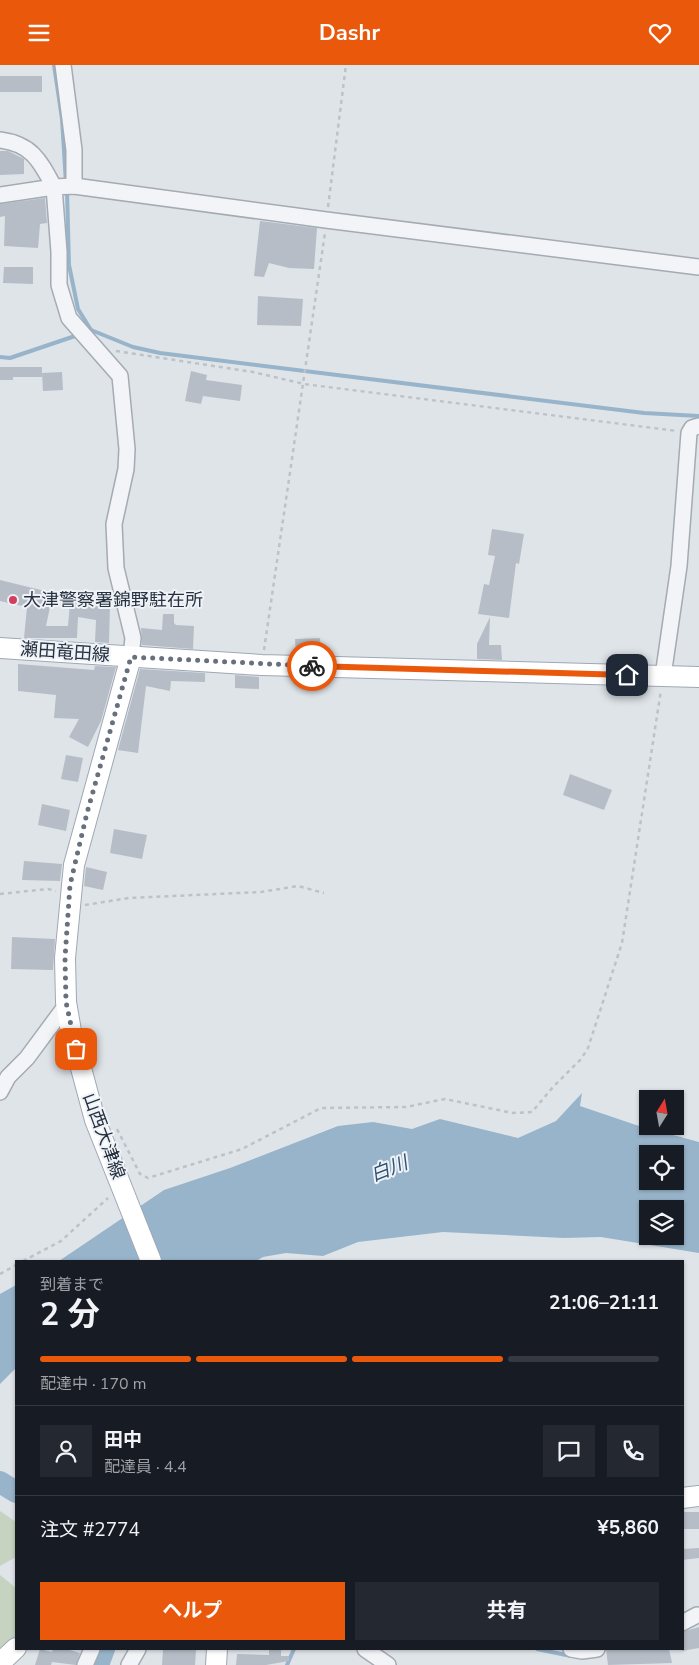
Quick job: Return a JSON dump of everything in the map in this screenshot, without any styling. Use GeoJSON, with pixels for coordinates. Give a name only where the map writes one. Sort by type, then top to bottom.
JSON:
{"type":"FeatureCollection","features":[{"type":"Feature","properties":{"kind":"main road","name":"瀬田竜田線"},"geometry":{"type":"LineString","coordinates":[[0,648],[262,665],[699,677]]}},
{"type":"Feature","properties":{"kind":"main road","name":"山西大津線"},"geometry":{"type":"LineString","coordinates":[[131,657],[74,865],[69,901],[65,958],[66,1002],[71,1031],[116,1190],[151,1260]]}},
{"type":"Feature","properties":{"kind":"main road"},"geometry":{"type":"LineString","coordinates":[[684,1498],[699,1496]]}},
{"type":"Feature","properties":{"kind":"main road"},"geometry":{"type":"LineString","coordinates":[[0,1663],[15,1649]]}},
{"type":"Feature","properties":{"kind":"main road"},"geometry":{"type":"LineString","coordinates":[[216,1665],[217,1650]]}},
{"type":"Feature","properties":{"kind":"street"},"geometry":{"type":"LineString","coordinates":[[63,65],[74,150],[74,185]]}},
{"type":"Feature","properties":{"kind":"street"},"geometry":{"type":"LineString","coordinates":[[0,140],[13,142],[31,151],[54,187],[59,252],[59,285],[70,318],[120,376],[124,400],[126,469],[114,524],[116,568],[133,638],[131,657]]}},
{"type":"Feature","properties":{"kind":"street"},"geometry":{"type":"LineString","coordinates":[[0,195],[74,185],[326,220],[699,267]]}},
{"type":"Feature","properties":{"kind":"street"},"geometry":{"type":"LineString","coordinates":[[663,676],[679,566],[694,430]]}},
{"type":"Feature","properties":{"kind":"street"},"geometry":{"type":"LineString","coordinates":[[0,1092],[8,1077],[27,1058],[64,1008],[66,1002]]}},
{"type":"Feature","properties":{"kind":"street"},"geometry":{"type":"LineString","coordinates":[[684,1622],[698,1613]]}},
{"type":"Feature","properties":{"kind":"street"},"geometry":{"type":"LineString","coordinates":[[85,1665],[92,1650]]}},
{"type":"Feature","properties":{"kind":"street"},"geometry":{"type":"LineString","coordinates":[[129,1665],[137,1650]]}},
{"type":"Feature","properties":{"kind":"street"},"geometry":{"type":"LineString","coordinates":[[366,1650],[388,1665]]}},
{"type":"Feature","properties":{"kind":"street"},"geometry":{"type":"LineString","coordinates":[[576,1650],[590,1650]]}},
{"type":"Feature","properties":{"kind":"path"},"geometry":{"type":"LineString","coordinates":[[95,347],[253,372],[304,384],[694,430]]}},
{"type":"Feature","properties":{"kind":"path"},"geometry":{"type":"LineString","coordinates":[[262,665],[304,384]]}},
{"type":"Feature","properties":{"kind":"path"},"geometry":{"type":"LineString","coordinates":[[116,1126],[140,1174],[148,1178],[242,1149],[322,1107],[406,1107],[445,1099],[513,1113],[532,1112],[553,1087],[581,1059],[588,1048],[622,943],[663,676]]}},
{"type":"Feature","properties":{"kind":"path"},"geometry":{"type":"LineString","coordinates":[[0,894],[48,889],[69,901],[261,892],[298,886],[324,893]]}},
{"type":"Feature","properties":{"kind":"path"},"geometry":{"type":"LineString","coordinates":[[25,1260],[61,1241],[116,1190]]}},
{"type":"Feature","properties":{"kind":"path"},"geometry":{"type":"LineString","coordinates":[[0,1274],[15,1266]]}},
{"type":"Feature","properties":{"kind":"green space"},"geometry":{"type":"Polygon","coordinates":[[[0,1511],[15,1521],[15,1558],[0,1566],[0,1511]]]}},
{"type":"Feature","properties":{"kind":"green space"},"geometry":{"type":"Polygon","coordinates":[[[0,1575],[15,1587],[15,1638],[0,1650],[0,1575]]]}},
{"type":"Feature","properties":{"kind":"water","name":"白川"},"geometry":{"type":"Polygon","coordinates":[[[582,1093],[580,1106],[639,1126],[639,1135],[673,1135],[699,1142],[699,1253],[650,1245],[684,1245],[684,1200],[639,1200],[639,1243],[601,1237],[564,1238],[443,1232],[358,1242],[323,1256],[286,1253],[263,1257],[258,1260],[60,1260],[164,1190],[230,1168],[338,1126],[373,1122],[412,1129],[440,1119],[518,1138],[556,1121],[582,1093]]]}},
{"type":"Feature","properties":{"kind":"water"},"geometry":{"type":"Polygon","coordinates":[[[15,1286],[15,1369],[0,1384],[0,1294],[15,1286]]]}},
{"type":"Feature","properties":{"kind":"building"},"geometry":{"type":"Polygon","coordinates":[[[0,76],[42,76],[42,92],[0,92],[0,76]]]}},
{"type":"Feature","properties":{"kind":"building"},"geometry":{"type":"Polygon","coordinates":[[[0,151],[8,151],[24,159],[24,174],[0,175],[0,151]]]}},
{"type":"Feature","properties":{"kind":"building"},"geometry":{"type":"Polygon","coordinates":[[[45,198],[47,223],[40,224],[38,248],[4,246],[5,216],[0,217],[0,204],[45,198]]]}},
{"type":"Feature","properties":{"kind":"building"},"geometry":{"type":"Polygon","coordinates":[[[260,221],[317,228],[314,269],[289,268],[269,263],[264,277],[254,276],[260,221]]]}},
{"type":"Feature","properties":{"kind":"building"},"geometry":{"type":"Polygon","coordinates":[[[4,267],[33,267],[33,284],[3,283],[4,267]]]}},
{"type":"Feature","properties":{"kind":"building"},"geometry":{"type":"Polygon","coordinates":[[[258,296],[303,299],[301,326],[257,325],[258,296]]]}},
{"type":"Feature","properties":{"kind":"building"},"geometry":{"type":"Polygon","coordinates":[[[0,367],[42,367],[42,377],[13,377],[13,380],[0,380],[0,367]]]}},
{"type":"Feature","properties":{"kind":"building"},"geometry":{"type":"Polygon","coordinates":[[[191,371],[207,375],[206,380],[242,385],[240,401],[203,396],[201,404],[185,401],[191,371]]]}},
{"type":"Feature","properties":{"kind":"building"},"geometry":{"type":"Polygon","coordinates":[[[62,372],[63,390],[43,391],[42,373],[62,372]]]}},
{"type":"Feature","properties":{"kind":"building"},"geometry":{"type":"Polygon","coordinates":[[[492,529],[524,534],[519,564],[516,563],[509,618],[478,614],[484,584],[489,585],[495,556],[488,555],[492,529]]]}},
{"type":"Feature","properties":{"kind":"building"},"geometry":{"type":"Polygon","coordinates":[[[0,580],[53,593],[46,626],[68,626],[71,591],[79,592],[79,598],[93,599],[93,603],[110,604],[109,643],[95,642],[96,620],[78,617],[77,638],[24,638],[27,607],[0,601],[0,580]]]}},
{"type":"Feature","properties":{"kind":"building"},"geometry":{"type":"Polygon","coordinates":[[[163,614],[174,614],[174,623],[176,625],[194,626],[193,649],[142,645],[141,628],[162,630],[163,614]]]}},
{"type":"Feature","properties":{"kind":"building"},"geometry":{"type":"Polygon","coordinates":[[[490,617],[489,645],[501,645],[502,660],[477,659],[477,644],[490,617]]]}},
{"type":"Feature","properties":{"kind":"building"},"geometry":{"type":"Polygon","coordinates":[[[320,638],[321,654],[296,654],[295,639],[320,638]]]}},
{"type":"Feature","properties":{"kind":"building"},"geometry":{"type":"Polygon","coordinates":[[[18,664],[94,670],[95,666],[116,667],[101,721],[88,747],[69,737],[79,719],[54,718],[56,695],[18,691],[18,664]]]}},
{"type":"Feature","properties":{"kind":"building"},"geometry":{"type":"Polygon","coordinates":[[[140,669],[205,673],[205,682],[171,681],[170,691],[146,686],[138,753],[118,750],[140,669]]]}},
{"type":"Feature","properties":{"kind":"building"},"geometry":{"type":"Polygon","coordinates":[[[235,675],[259,677],[259,689],[235,688],[235,675]]]}},
{"type":"Feature","properties":{"kind":"building"},"geometry":{"type":"Polygon","coordinates":[[[66,755],[83,758],[78,782],[61,779],[66,755]]]}},
{"type":"Feature","properties":{"kind":"building"},"geometry":{"type":"Polygon","coordinates":[[[570,774],[612,790],[604,810],[563,795],[570,774]]]}},
{"type":"Feature","properties":{"kind":"building"},"geometry":{"type":"Polygon","coordinates":[[[42,804],[70,810],[66,831],[38,825],[42,804]]]}},
{"type":"Feature","properties":{"kind":"building"},"geometry":{"type":"Polygon","coordinates":[[[114,829],[147,835],[142,859],[110,853],[114,829]]]}},
{"type":"Feature","properties":{"kind":"building"},"geometry":{"type":"Polygon","coordinates":[[[24,861],[62,864],[60,881],[22,880],[24,861]]]}},
{"type":"Feature","properties":{"kind":"building"},"geometry":{"type":"Polygon","coordinates":[[[86,867],[107,872],[103,890],[84,886],[86,867]]]}},
{"type":"Feature","properties":{"kind":"building"},"geometry":{"type":"Polygon","coordinates":[[[12,937],[55,939],[53,970],[11,969],[12,937]]]}},
{"type":"Feature","properties":{"kind":"building"},"geometry":{"type":"Polygon","coordinates":[[[684,1512],[699,1512],[699,1529],[684,1529],[684,1512]]]}},
{"type":"Feature","properties":{"kind":"building"},"geometry":{"type":"Polygon","coordinates":[[[699,1548],[699,1558],[684,1560],[684,1549],[699,1548]]]}},
{"type":"Feature","properties":{"kind":"building"},"geometry":{"type":"Polygon","coordinates":[[[699,1627],[699,1648],[682,1651],[684,1650],[684,1631],[699,1627]]]}},
{"type":"Feature","properties":{"kind":"building"},"geometry":{"type":"Polygon","coordinates":[[[40,1650],[52,1652],[53,1650],[70,1650],[80,1653],[76,1665],[52,1662],[51,1665],[35,1665],[40,1650]]]}},
{"type":"Feature","properties":{"kind":"building"},"geometry":{"type":"Polygon","coordinates":[[[163,1650],[196,1650],[195,1665],[162,1665],[163,1650]]]}},
{"type":"Feature","properties":{"kind":"building"},"geometry":{"type":"Polygon","coordinates":[[[269,1650],[281,1650],[281,1656],[289,1656],[289,1661],[266,1665],[236,1665],[237,1654],[269,1655],[269,1650]]]}},
{"type":"Feature","properties":{"kind":"building"},"geometry":{"type":"Polygon","coordinates":[[[606,1650],[669,1650],[672,1663],[608,1665],[606,1650]]]}},
{"type":"Feature","properties":{"kind":"waterway"},"geometry":{"type":"LineString","coordinates":[[54,65],[62,119],[66,183]]}},
{"type":"Feature","properties":{"kind":"waterway"},"geometry":{"type":"LineString","coordinates":[[67,190],[69,265],[78,309],[91,330]]}},
{"type":"Feature","properties":{"kind":"waterway"},"geometry":{"type":"LineString","coordinates":[[87,332],[91,330],[133,347],[160,353],[644,413],[699,416]]}},
{"type":"Feature","properties":{"kind":"waterway"},"geometry":{"type":"LineString","coordinates":[[0,357],[10,358],[78,335]]}},
{"type":"Feature","properties":{"kind":"waterway"},"geometry":{"type":"LineString","coordinates":[[0,1482],[15,1491]]}},
{"type":"Feature","properties":{"kind":"waterway"},"geometry":{"type":"LineString","coordinates":[[98,1665],[104,1650]]}},
{"type":"Feature","properties":{"kind":"waterway"},"geometry":{"type":"LineString","coordinates":[[287,1665],[294,1650]]}},
{"type":"Feature","properties":{"kind":"waterway"},"geometry":{"type":"LineString","coordinates":[[542,1650],[571,1656]]}},
{"type":"Feature","properties":{"kind":"way so far"},"geometry":{"type":"LineString","coordinates":[[76,1049],[66,1002],[65,958],[70,885],[87,813],[119,707],[131,657],[312,666]]}},
{"type":"Feature","properties":{"kind":"place","name":"大津警察署錦野駐在所"},"geometry":{"type":"Point","coordinates":[13,600]}},
{"type":"Feature","properties":{"kind":"route"},"geometry":{"type":"LineString","coordinates":[[312,666],[476,669],[627,675]]}}]}
